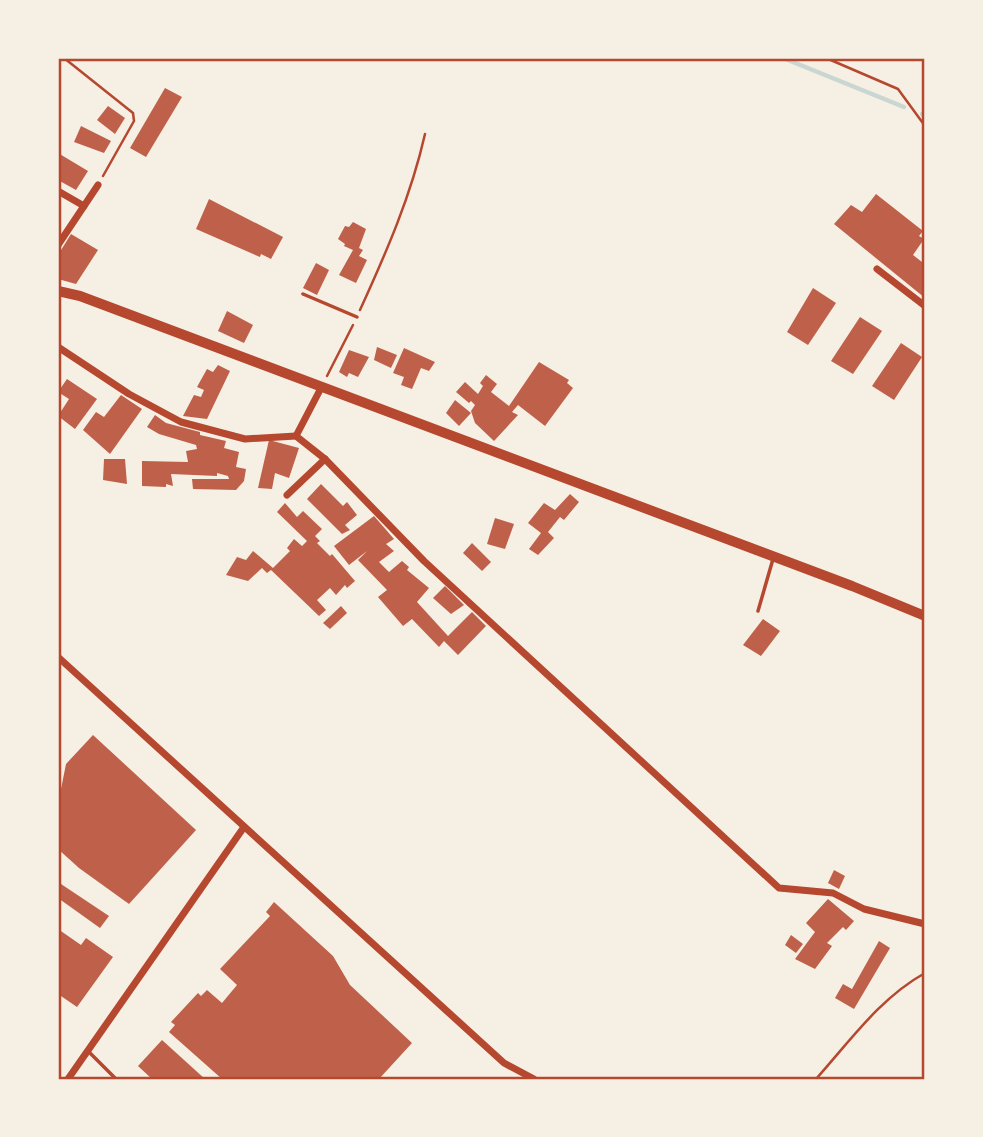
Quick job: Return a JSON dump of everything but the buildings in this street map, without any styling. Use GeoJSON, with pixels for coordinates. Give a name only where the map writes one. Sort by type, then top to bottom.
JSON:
{"type":"FeatureCollection","features":[{"type":"Feature","properties":{"kind":"street"},"geometry":{"type":"LineString","coordinates":[[58,245],[98,185]]}},
{"type":"Feature","properties":{"kind":"street"},"geometry":{"type":"LineString","coordinates":[[58,191],[84,206]]}},
{"type":"Feature","properties":{"kind":"street"},"geometry":{"type":"LineString","coordinates":[[877,268],[925,306]]}},
{"type":"Feature","properties":{"kind":"street"},"geometry":{"type":"LineString","coordinates":[[58,291],[80,296],[925,616]]}},
{"type":"Feature","properties":{"kind":"street"},"geometry":{"type":"LineString","coordinates":[[58,347],[129,394],[181,422],[245,439],[296,436],[325,459],[424,561],[779,888],[833,893],[864,909],[925,924]]}},
{"type":"Feature","properties":{"kind":"street"},"geometry":{"type":"LineString","coordinates":[[296,436],[321,388]]}},
{"type":"Feature","properties":{"kind":"street"},"geometry":{"type":"LineString","coordinates":[[287,495],[325,459]]}},
{"type":"Feature","properties":{"kind":"street"},"geometry":{"type":"LineString","coordinates":[[58,657],[504,1063],[534,1079]]}},
{"type":"Feature","properties":{"kind":"street"},"geometry":{"type":"LineString","coordinates":[[68,1079],[244,827]]}},
{"type":"Feature","properties":{"kind":"lane"},"geometry":{"type":"LineString","coordinates":[[303,294],[357,317]]}},
{"type":"Feature","properties":{"kind":"lane"},"geometry":{"type":"LineString","coordinates":[[758,611],[774,557]]}},
{"type":"Feature","properties":{"kind":"lane"},"geometry":{"type":"LineString","coordinates":[[88,1051],[116,1079]]}},
{"type":"Feature","properties":{"kind":"path"},"geometry":{"type":"LineString","coordinates":[[64,58],[133,113],[134,121],[98,185]]}},
{"type":"Feature","properties":{"kind":"path"},"geometry":{"type":"LineString","coordinates":[[826,58],[898,89],[925,126]]}},
{"type":"Feature","properties":{"kind":"path"},"geometry":{"type":"LineString","coordinates":[[321,388],[357,317],[395,230],[416,172],[425,134]]}},
{"type":"Feature","properties":{"kind":"path"},"geometry":{"type":"LineString","coordinates":[[816,1079],[887,1000],[905,984],[925,973]]}},
{"type":"Feature","properties":{"kind":"waterway"},"geometry":{"type":"LineString","coordinates":[[783,58],[904,107]]}}]}
